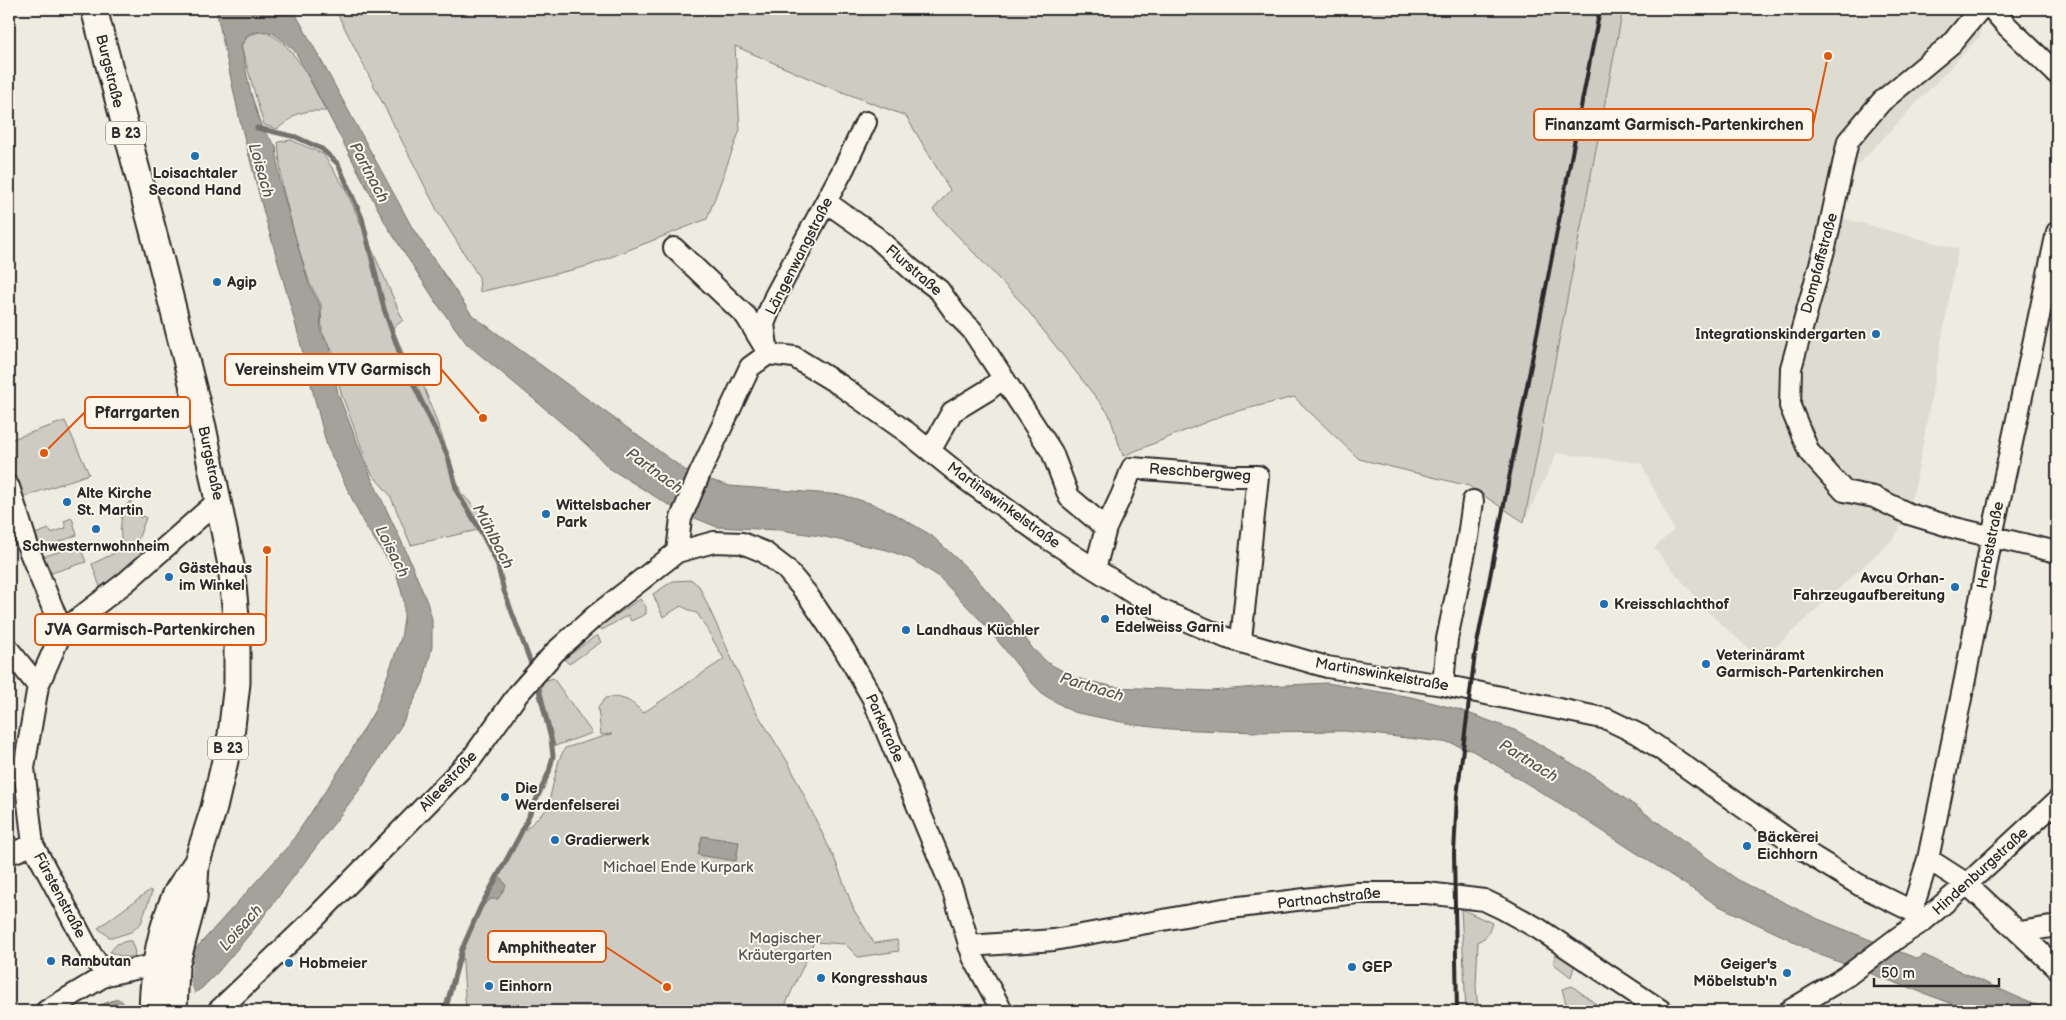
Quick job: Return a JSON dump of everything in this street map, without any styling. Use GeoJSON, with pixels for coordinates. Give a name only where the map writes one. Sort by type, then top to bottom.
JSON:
{"type":"FeatureCollection","features":[{"type":"Feature","properties":{"kind":"main road","name":"Burgstraße"},"geometry":{"type":"LineString","coordinates":[[94,9],[204,428],[232,574],[237,627],[238,683],[231,735],[222,777],[196,865],[194,899],[171,959]]}},
{"type":"Feature","properties":{"kind":"main road","name":"Burgstraße"},"geometry":{"type":"LineString","coordinates":[[171,959],[166,920],[176,893],[196,865]]}},
{"type":"Feature","properties":{"kind":"main road","name":"B 23"},"geometry":{"type":"LineString","coordinates":[[152,1011],[171,959]]}},
{"type":"Feature","properties":{"kind":"main road","name":"B 23"},"geometry":{"type":"LineString","coordinates":[[171,959],[174,1011]]}},
{"type":"Feature","properties":{"kind":"street","name":"Dompfaffstraße"},"geometry":{"type":"LineString","coordinates":[[1980,9],[1951,44],[1881,102],[1848,141],[1826,243],[1791,368],[1790,406],[1809,452],[1844,491],[1874,497],[1910,514],[1955,528],[2057,552]]}},
{"type":"Feature","properties":{"kind":"street"},"geometry":{"type":"LineString","coordinates":[[1992,9],[2057,74]]}},
{"type":"Feature","properties":{"kind":"street","name":"Längenwangstraße"},"geometry":{"type":"LineString","coordinates":[[768,354],[764,324],[776,296],[866,122]]}},
{"type":"Feature","properties":{"kind":"street","name":"Flurstraße"},"geometry":{"type":"LineString","coordinates":[[826,202],[876,237],[912,270],[939,290],[956,314],[972,330],[1052,452],[1069,497],[1106,528]]}},
{"type":"Feature","properties":{"kind":"street","name":"Herbststraße"},"geometry":{"type":"LineString","coordinates":[[1917,917],[1992,536],[2057,232]]}},
{"type":"Feature","properties":{"kind":"street"},"geometry":{"type":"LineString","coordinates":[[674,248],[746,316],[768,354],[750,367],[700,474],[681,518],[677,552]]}},
{"type":"Feature","properties":{"kind":"street","name":"Martinswinkelstraße"},"geometry":{"type":"LineString","coordinates":[[768,354],[794,357],[840,385],[908,433],[1045,537],[1156,608],[1227,638],[1241,640],[1327,667],[1443,685],[1607,719],[1642,736],[1812,856],[1917,917]]}},
{"type":"Feature","properties":{"kind":"street"},"geometry":{"type":"LineString","coordinates":[[930,451],[952,412],[988,390],[1003,378]]}},
{"type":"Feature","properties":{"kind":"street","name":"Reschbergweg"},"geometry":{"type":"LineString","coordinates":[[1106,528],[1132,468],[1233,476],[1258,476],[1241,640]]}},
{"type":"Feature","properties":{"kind":"street"},"geometry":{"type":"LineString","coordinates":[[9,487],[29,550],[62,631]]}},
{"type":"Feature","properties":{"kind":"street","name":"Fürstenstraße"},"geometry":{"type":"LineString","coordinates":[[106,975],[91,954],[33,845],[24,768],[38,686],[62,631],[126,582],[219,500]]}},
{"type":"Feature","properties":{"kind":"street"},"geometry":{"type":"LineString","coordinates":[[1443,685],[1447,639],[1468,537],[1473,501]]}},
{"type":"Feature","properties":{"kind":"street"},"geometry":{"type":"LineString","coordinates":[[1095,569],[1106,528]]}},
{"type":"Feature","properties":{"kind":"street","name":"Parkstraße"},"geometry":{"type":"LineString","coordinates":[[677,552],[714,542],[742,543],[764,552],[786,569],[807,594],[844,648],[872,697],[953,891],[969,946],[1002,1011]]}},
{"type":"Feature","properties":{"kind":"street","name":"Alleestraße"},"geometry":{"type":"LineString","coordinates":[[218,1011],[312,921],[472,758],[518,694],[555,652],[595,616],[677,552]]}},
{"type":"Feature","properties":{"kind":"street"},"geometry":{"type":"LineString","coordinates":[[9,650],[38,686]]}},
{"type":"Feature","properties":{"kind":"street","name":"Hindenburgstraße"},"geometry":{"type":"LineString","coordinates":[[1791,1011],[1847,976],[1900,936],[1917,917],[1967,884],[2057,801]]}},
{"type":"Feature","properties":{"kind":"street"},"geometry":{"type":"LineString","coordinates":[[9,854],[33,845]]}},
{"type":"Feature","properties":{"kind":"street"},"geometry":{"type":"LineString","coordinates":[[1928,859],[1967,884],[2057,968]]}},
{"type":"Feature","properties":{"kind":"street","name":"Partnachstraße"},"geometry":{"type":"LineString","coordinates":[[969,946],[1054,940],[1223,909],[1357,893],[1427,893],[1484,900],[1539,929],[1661,1011]]}},
{"type":"Feature","properties":{"kind":"street"},"geometry":{"type":"LineString","coordinates":[[2020,932],[2057,926]]}},
{"type":"Feature","properties":{"kind":"street"},"geometry":{"type":"LineString","coordinates":[[2043,954],[2054,947],[2057,939]]}},
{"type":"Feature","properties":{"kind":"street"},"geometry":{"type":"LineString","coordinates":[[46,1011],[106,975],[171,959]]}},
{"type":"Feature","properties":{"kind":"shaded area"},"geometry":{"type":"Polygon","coordinates":[[[1623,9],[1976,9],[1979,12],[1981,35],[1855,168],[1838,217],[1958,249],[1915,487],[1904,520],[1894,538],[1761,660],[1709,613],[1654,548],[1674,530],[1641,463],[1557,453],[1524,522],[1623,9]]]}},
{"type":"Feature","properties":{"kind":"green space"},"geometry":{"type":"Polygon","coordinates":[[[335,9],[1623,9],[1524,522],[1469,486],[1359,459],[1294,397],[1226,414],[1123,456],[1109,414],[1021,302],[933,210],[950,190],[906,116],[824,85],[735,46],[740,130],[707,219],[588,266],[480,292],[479,277],[437,210],[335,9]]]}},
{"type":"Feature","properties":{"kind":"green space"},"geometry":{"type":"Polygon","coordinates":[[[260,32],[271,35],[282,42],[291,52],[308,76],[326,111],[309,111],[297,114],[277,129],[264,125],[241,46],[249,35],[260,32]]]}},
{"type":"Feature","properties":{"kind":"green space"},"geometry":{"type":"Polygon","coordinates":[[[291,140],[323,154],[345,188],[403,320],[393,328],[405,358],[412,355],[461,493],[482,514],[491,527],[411,545],[390,495],[371,473],[341,393],[333,352],[322,332],[321,304],[310,284],[295,237],[282,185],[278,142],[291,140]]]}},
{"type":"Feature","properties":{"kind":"green space"},"geometry":{"type":"Polygon","coordinates":[[[65,421],[89,474],[18,499],[9,465],[9,440],[65,421]]]}},
{"type":"Feature","properties":{"kind":"green space"},"geometry":{"type":"Polygon","coordinates":[[[130,501],[140,518],[143,516],[146,518],[136,545],[142,551],[120,577],[100,587],[92,564],[123,549],[121,537],[122,517],[130,501]]]}},
{"type":"Feature","properties":{"kind":"green space"},"geometry":{"type":"Polygon","coordinates":[[[72,518],[77,535],[35,551],[29,536],[49,529],[51,533],[66,528],[64,521],[72,518]]]}},
{"type":"Feature","properties":{"kind":"green space"},"geometry":{"type":"Polygon","coordinates":[[[77,546],[80,547],[86,562],[45,575],[39,558],[77,546]]]}},
{"type":"Feature","properties":{"kind":"green space","name":"Michael Ende Kurpark"},"geometry":{"type":"Polygon","coordinates":[[[692,580],[699,586],[755,710],[789,764],[835,860],[854,910],[874,943],[897,940],[899,951],[858,957],[845,944],[814,942],[784,1011],[466,1011],[462,949],[480,908],[520,835],[547,809],[559,760],[565,748],[612,734],[601,735],[598,708],[605,698],[622,698],[635,705],[643,713],[724,659],[698,614],[681,606],[663,617],[653,594],[673,581],[692,580]]]}},
{"type":"Feature","properties":{"kind":"green space"},"geometry":{"type":"Polygon","coordinates":[[[640,599],[646,607],[646,614],[631,621],[628,615],[602,630],[600,626],[640,599]]]}},
{"type":"Feature","properties":{"kind":"green space"},"geometry":{"type":"Polygon","coordinates":[[[597,635],[601,642],[569,664],[564,659],[597,635]]]}},
{"type":"Feature","properties":{"kind":"green space"},"geometry":{"type":"Polygon","coordinates":[[[553,678],[592,733],[555,746],[541,688],[544,681],[553,678]]]}},
{"type":"Feature","properties":{"kind":"green space"},"geometry":{"type":"Polygon","coordinates":[[[150,890],[152,892],[141,923],[131,932],[109,937],[98,928],[150,890]]]}},
{"type":"Feature","properties":{"kind":"green space"},"geometry":{"type":"Polygon","coordinates":[[[1461,909],[1492,923],[1486,936],[1478,941],[1476,987],[1478,1011],[1466,1011],[1461,909]]]}},
{"type":"Feature","properties":{"kind":"green space"},"geometry":{"type":"Polygon","coordinates":[[[131,941],[135,952],[134,957],[124,957],[110,952],[117,944],[131,941]]]}},
{"type":"Feature","properties":{"kind":"green space"},"geometry":{"type":"Polygon","coordinates":[[[1555,949],[1575,963],[1571,977],[1554,964],[1555,949]]]}},
{"type":"Feature","properties":{"kind":"green space"},"geometry":{"type":"Polygon","coordinates":[[[1572,986],[1600,1007],[1589,1011],[1568,1011],[1562,989],[1572,986]]]}},
{"type":"Feature","properties":{"kind":"water"},"geometry":{"type":"Polygon","coordinates":[[[216,9],[293,9],[413,229],[472,315],[685,470],[730,486],[843,495],[873,504],[900,517],[931,535],[970,571],[1013,621],[1033,649],[1048,663],[1076,678],[1115,687],[1211,691],[1327,683],[1411,697],[1457,709],[1517,731],[1595,777],[1738,880],[1818,919],[1918,959],[1924,955],[2033,1004],[2057,1011],[1972,1011],[1812,952],[1717,905],[1564,806],[1473,751],[1451,743],[1345,731],[1255,732],[1169,729],[1136,725],[1073,712],[1044,695],[1029,680],[986,626],[938,576],[911,559],[887,550],[820,536],[779,530],[717,527],[680,512],[609,468],[587,445],[467,344],[438,305],[387,226],[295,51],[279,37],[263,31],[248,34],[241,46],[250,90],[262,129],[276,146],[280,183],[309,285],[320,305],[321,333],[330,347],[338,394],[371,477],[406,551],[427,602],[432,619],[432,647],[423,683],[402,724],[360,789],[254,929],[217,973],[202,988],[168,1011],[89,1011],[145,989],[191,954],[290,844],[342,766],[375,710],[401,638],[404,618],[404,601],[396,572],[364,524],[327,446],[240,121],[216,9]]]}},
{"type":"Feature","properties":{"kind":"water"},"geometry":{"type":"Polygon","coordinates":[[[702,836],[739,842],[736,861],[698,855],[702,836]]]}},
{"type":"Feature","properties":{"kind":"water"},"geometry":{"type":"Polygon","coordinates":[[[497,876],[501,878],[506,886],[498,899],[491,899],[480,908],[497,876]]]}},
{"type":"Feature","properties":{"kind":"pier"},"geometry":{"type":"Polygon","coordinates":[[[194,946],[190,981],[195,996],[173,1011],[130,1011],[122,1000],[115,997],[143,987],[194,946]]]}},
{"type":"Feature","properties":{"kind":"waterway","name":"Mühlbach"},"geometry":{"type":"LineString","coordinates":[[257,128],[296,137],[322,149],[338,164],[362,218],[384,309],[402,360],[448,457],[457,492],[497,563],[504,591],[533,669]]}},
{"type":"Feature","properties":{"kind":"waterway","name":"Mühlbach"},"geometry":{"type":"LineString","coordinates":[[445,1011],[462,949],[480,908],[520,835],[549,772],[553,756],[551,739],[537,682]]}},
{"type":"Feature","properties":{"kind":"railway"},"geometry":{"type":"LineString","coordinates":[[1457,1011],[1454,853],[1457,796],[1475,654],[1600,9]]}},
{"type":"Feature","properties":{"kind":"place","name":"Finanzamt Garmisch-Partenkirchen"},"geometry":{"type":"Point","coordinates":[1828,56]}},
{"type":"Feature","properties":{"kind":"place","name":"Loisachtaler Second Hand"},"geometry":{"type":"Point","coordinates":[195,156]}},
{"type":"Feature","properties":{"kind":"place","name":"Agip"},"geometry":{"type":"Point","coordinates":[217,282]}},
{"type":"Feature","properties":{"kind":"place","name":"Integrationskindergarten"},"geometry":{"type":"Point","coordinates":[1876,334]}},
{"type":"Feature","properties":{"kind":"place","name":"Vereinsheim VTV Garmisch"},"geometry":{"type":"Point","coordinates":[483,418]}},
{"type":"Feature","properties":{"kind":"place","name":"Pfarrgarten"},"geometry":{"type":"Point","coordinates":[44,453]}},
{"type":"Feature","properties":{"kind":"place","name":"Alte Kirche St. Martin"},"geometry":{"type":"Point","coordinates":[67,502]}},
{"type":"Feature","properties":{"kind":"place","name":"Wittelsbacher Park"},"geometry":{"type":"Point","coordinates":[546,514]}},
{"type":"Feature","properties":{"kind":"place","name":"Schwesternwohnheim"},"geometry":{"type":"Point","coordinates":[96,529]}},
{"type":"Feature","properties":{"kind":"place","name":"JVA Garmisch-Partenkirchen"},"geometry":{"type":"Point","coordinates":[267,550]}},
{"type":"Feature","properties":{"kind":"place","name":"Gästehaus im Winkel"},"geometry":{"type":"Point","coordinates":[169,577]}},
{"type":"Feature","properties":{"kind":"place","name":"Avcu Orhan- Fahrzeugaufbereitung"},"geometry":{"type":"Point","coordinates":[1955,587]}},
{"type":"Feature","properties":{"kind":"place","name":"Kreisschlachthof"},"geometry":{"type":"Point","coordinates":[1604,604]}},
{"type":"Feature","properties":{"kind":"place","name":"Hotel Edelweiss Garni"},"geometry":{"type":"Point","coordinates":[1105,619]}},
{"type":"Feature","properties":{"kind":"place","name":"Landhaus Küchler"},"geometry":{"type":"Point","coordinates":[906,630]}},
{"type":"Feature","properties":{"kind":"place","name":"Veterinäramt Garmisch-Partenkirchen"},"geometry":{"type":"Point","coordinates":[1706,664]}},
{"type":"Feature","properties":{"kind":"place","name":"Die Werdenfelserei"},"geometry":{"type":"Point","coordinates":[505,797]}},
{"type":"Feature","properties":{"kind":"place","name":"Gradierwerk"},"geometry":{"type":"Point","coordinates":[555,840]}},
{"type":"Feature","properties":{"kind":"place","name":"Bäckerei Eichhorn"},"geometry":{"type":"Point","coordinates":[1747,846]}},
{"type":"Feature","properties":{"kind":"place","name":"Rambutan"},"geometry":{"type":"Point","coordinates":[51,961]}},
{"type":"Feature","properties":{"kind":"place","name":"Hobmeier"},"geometry":{"type":"Point","coordinates":[289,963]}},
{"type":"Feature","properties":{"kind":"place","name":"GEP"},"geometry":{"type":"Point","coordinates":[1352,967]}},
{"type":"Feature","properties":{"kind":"place","name":"Geiger's Möbelstub'n"},"geometry":{"type":"Point","coordinates":[1787,973]}},
{"type":"Feature","properties":{"kind":"place","name":"Kongresshaus"},"geometry":{"type":"Point","coordinates":[821,978]}},
{"type":"Feature","properties":{"kind":"place","name":"Einhorn"},"geometry":{"type":"Point","coordinates":[489,986]}},
{"type":"Feature","properties":{"kind":"place","name":"Amphitheater"},"geometry":{"type":"Point","coordinates":[667,987]}},
{"type":"Feature","properties":{"kind":"water label","name":"Loisach"},"geometry":{"type":"Point","coordinates":[262,170]}},
{"type":"Feature","properties":{"kind":"water label","name":"Partnach"},"geometry":{"type":"Point","coordinates":[370,172]}},
{"type":"Feature","properties":{"kind":"water label","name":"Partnach"},"geometry":{"type":"Point","coordinates":[655,470]}},
{"type":"Feature","properties":{"kind":"water label","name":"Loisach"},"geometry":{"type":"Point","coordinates":[393,551]}},
{"type":"Feature","properties":{"kind":"water label","name":"Partnach"},"geometry":{"type":"Point","coordinates":[1092,686]}},
{"type":"Feature","properties":{"kind":"water label","name":"Partnach"},"geometry":{"type":"Point","coordinates":[1529,760]}},
{"type":"Feature","properties":{"kind":"water label","name":"Loisach"},"geometry":{"type":"Point","coordinates":[240,927]}},
{"type":"Feature","properties":{"kind":"park label","name":"Magischer Kräutergarten"},"geometry":{"type":"Point","coordinates":[785,946]}}]}
